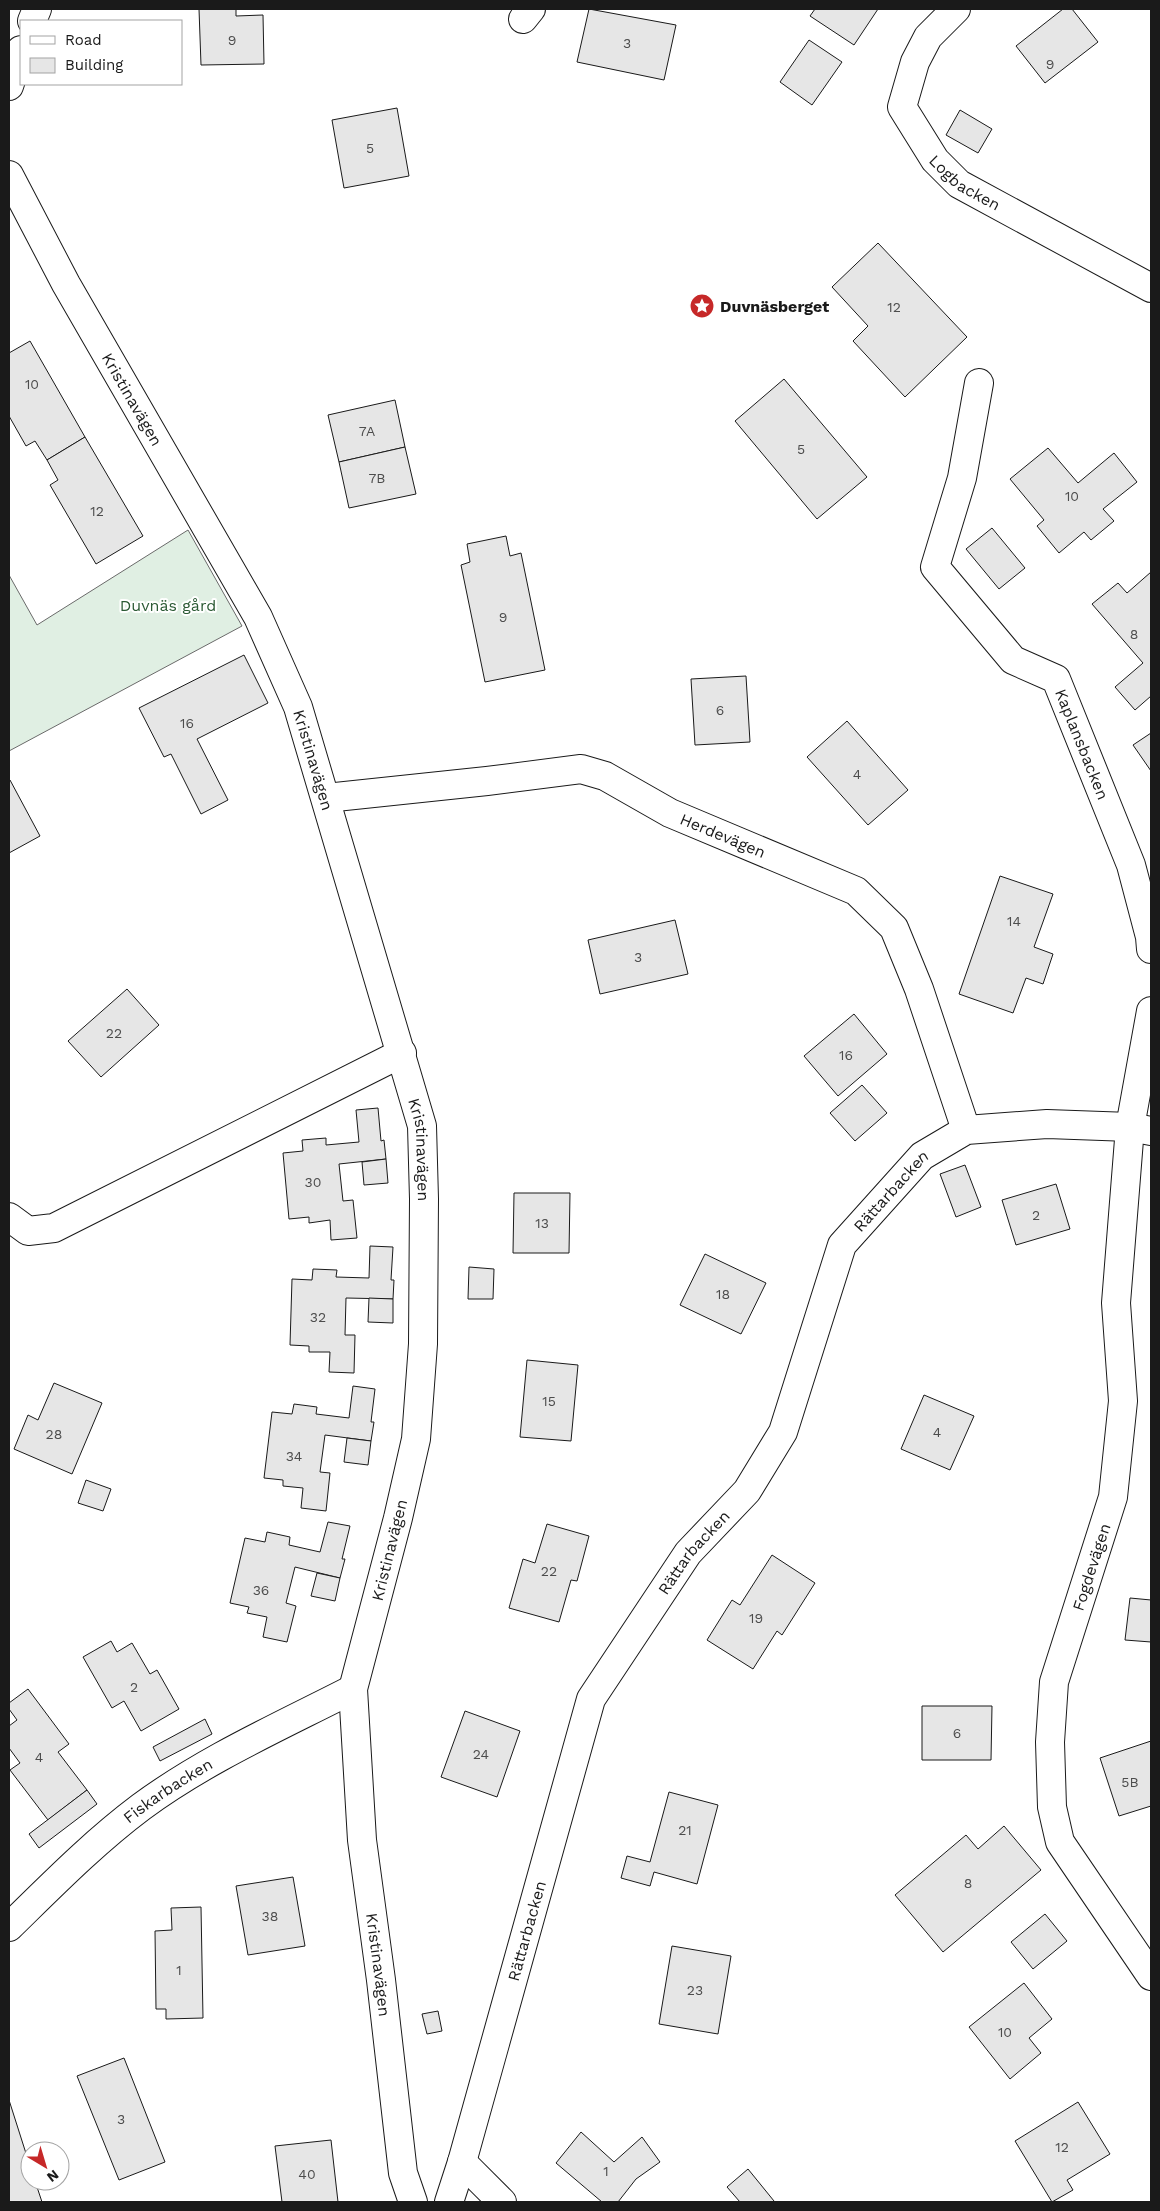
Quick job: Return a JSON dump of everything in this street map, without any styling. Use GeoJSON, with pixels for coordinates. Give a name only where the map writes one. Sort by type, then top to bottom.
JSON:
{"type":"FeatureCollection","features":[{"type":"Feature","properties":{"kind":"street","name":"Logbacken"},"geometry":{"type":"LineString","coordinates":[[956,9],[928,37],[915,62],[902,107],[935,160],[959,184],[1151,288]]}},
{"type":"Feature","properties":{"kind":"street"},"geometry":{"type":"LineString","coordinates":[[9,86],[20,53]]}},
{"type":"Feature","properties":{"kind":"street","name":"Kristinavägen"},"geometry":{"type":"LineString","coordinates":[[9,175],[66,284],[258,617],[298,707],[402,1053],[422,1126],[424,1199],[423,1344],[416,1439],[398,1518],[353,1689],[362,1840],[381,1980],[403,2173],[413,2202]]}},
{"type":"Feature","properties":{"kind":"street","name":"Kaplansbacken"},"geometry":{"type":"LineString","coordinates":[[979,384],[962,478],[935,567],[1013,660],[1056,679],[1131,865],[1150,937],[1151,949]]}},
{"type":"Feature","properties":{"kind":"street","name":"Herdevägen"},"geometry":{"type":"LineString","coordinates":[[326,798],[581,770],[605,776],[670,813],[856,891],[894,928],[919,989],[966,1130]]}},
{"type":"Feature","properties":{"kind":"street"},"geometry":{"type":"LineString","coordinates":[[1141,1129],[1151,1011]]}},
{"type":"Feature","properties":{"kind":"street"},"geometry":{"type":"LineString","coordinates":[[9,1217],[28,1231],[54,1228],[402,1053]]}},
{"type":"Feature","properties":{"kind":"street","name":"Rättarbacken"},"geometry":{"type":"LineString","coordinates":[[449,2202],[462,2162],[591,1699],[688,1553],[747,1491],[783,1432],[842,1245],[922,1156],[966,1130],[1047,1124],[1141,1129]]}},
{"type":"Feature","properties":{"kind":"street","name":"Fogdevägen"},"geometry":{"type":"LineString","coordinates":[[1141,1129],[1116,1303],[1123,1400],[1113,1497],[1054,1682],[1050,1742],[1052,1807],[1060,1842],[1151,1976]]}},
{"type":"Feature","properties":{"kind":"street","name":"Fiskarbacken"},"geometry":{"type":"LineString","coordinates":[[9,1927],[92,1846],[141,1807],[204,1765],[353,1689]]}},
{"type":"Feature","properties":{"kind":"street"},"geometry":{"type":"LineString","coordinates":[[462,2162],[502,2202]]}},
{"type":"Feature","properties":{"kind":"green space","name":"Duvnäs gård"},"geometry":{"type":"Polygon","coordinates":[[[188,530],[242,626],[9,751],[9,575],[37,625],[188,530]]]}},
{"type":"Feature","properties":{"kind":"building"},"geometry":{"type":"Polygon","coordinates":[[[199,9],[236,9],[236,16],[263,15],[264,64],[201,65],[199,9]]]}},
{"type":"Feature","properties":{"kind":"building"},"geometry":{"type":"Polygon","coordinates":[[[589,9],[676,25],[664,80],[577,62],[589,9]]]}},
{"type":"Feature","properties":{"kind":"building"},"geometry":{"type":"Polygon","coordinates":[[[815,9],[878,9],[854,45],[810,16],[815,9]]]}},
{"type":"Feature","properties":{"kind":"building"},"geometry":{"type":"Polygon","coordinates":[[[1063,9],[1072,9],[1098,42],[1045,83],[1016,46],[1063,9]]]}},
{"type":"Feature","properties":{"kind":"building"},"geometry":{"type":"Polygon","coordinates":[[[809,40],[842,62],[812,105],[780,82],[809,40]]]}},
{"type":"Feature","properties":{"kind":"building"},"geometry":{"type":"Polygon","coordinates":[[[397,108],[409,176],[344,188],[332,120],[397,108]]]}},
{"type":"Feature","properties":{"kind":"building"},"geometry":{"type":"Polygon","coordinates":[[[960,110],[992,129],[978,153],[946,135],[960,110]]]}},
{"type":"Feature","properties":{"kind":"building"},"geometry":{"type":"Polygon","coordinates":[[[878,243],[967,337],[905,397],[853,341],[868,326],[832,287],[878,243]]]}},
{"type":"Feature","properties":{"kind":"building"},"geometry":{"type":"Polygon","coordinates":[[[30,341],[85,437],[47,460],[35,441],[26,446],[9,416],[9,353],[30,341]]]}},
{"type":"Feature","properties":{"kind":"building"},"geometry":{"type":"Polygon","coordinates":[[[784,379],[867,477],[817,519],[735,421],[784,379]]]}},
{"type":"Feature","properties":{"kind":"building"},"geometry":{"type":"Polygon","coordinates":[[[395,400],[405,447],[339,462],[328,415],[395,400]]]}},
{"type":"Feature","properties":{"kind":"building"},"geometry":{"type":"Polygon","coordinates":[[[85,437],[143,536],[96,564],[50,485],[58,480],[47,460],[85,437]]]}},
{"type":"Feature","properties":{"kind":"building"},"geometry":{"type":"Polygon","coordinates":[[[405,447],[416,494],[349,508],[339,462],[405,447]]]}},
{"type":"Feature","properties":{"kind":"building"},"geometry":{"type":"Polygon","coordinates":[[[1048,448],[1078,483],[1114,453],[1137,482],[1103,509],[1114,521],[1091,540],[1084,532],[1059,553],[1037,526],[1044,520],[1010,479],[1048,448]]]}},
{"type":"Feature","properties":{"kind":"building"},"geometry":{"type":"Polygon","coordinates":[[[992,528],[1025,568],[999,589],[966,549],[992,528]]]}},
{"type":"Feature","properties":{"kind":"building"},"geometry":{"type":"Polygon","coordinates":[[[506,536],[510,556],[521,553],[545,670],[485,682],[461,565],[470,562],[467,544],[506,536]]]}},
{"type":"Feature","properties":{"kind":"building"},"geometry":{"type":"Polygon","coordinates":[[[1151,572],[1151,696],[1135,710],[1115,687],[1143,663],[1092,604],[1118,583],[1127,593],[1151,572]]]}},
{"type":"Feature","properties":{"kind":"building"},"geometry":{"type":"Polygon","coordinates":[[[244,655],[268,703],[197,739],[228,800],[201,814],[171,754],[164,757],[139,708],[244,655]]]}},
{"type":"Feature","properties":{"kind":"building"},"geometry":{"type":"Polygon","coordinates":[[[746,676],[750,742],[695,745],[691,679],[746,676]]]}},
{"type":"Feature","properties":{"kind":"building"},"geometry":{"type":"Polygon","coordinates":[[[847,721],[908,790],[868,825],[807,757],[847,721]]]}},
{"type":"Feature","properties":{"kind":"building"},"geometry":{"type":"Polygon","coordinates":[[[1151,733],[1151,771],[1133,745],[1151,733]]]}},
{"type":"Feature","properties":{"kind":"building"},"geometry":{"type":"Polygon","coordinates":[[[9,781],[40,836],[9,853],[9,781]]]}},
{"type":"Feature","properties":{"kind":"building"},"geometry":{"type":"Polygon","coordinates":[[[1000,876],[1053,894],[1034,947],[1053,954],[1043,984],[1026,978],[1013,1013],[959,994],[1000,876]]]}},
{"type":"Feature","properties":{"kind":"building"},"geometry":{"type":"Polygon","coordinates":[[[675,920],[688,974],[600,994],[588,940],[675,920]]]}},
{"type":"Feature","properties":{"kind":"building"},"geometry":{"type":"Polygon","coordinates":[[[127,989],[159,1025],[101,1077],[68,1041],[127,989]]]}},
{"type":"Feature","properties":{"kind":"building"},"geometry":{"type":"Polygon","coordinates":[[[854,1014],[887,1054],[838,1096],[804,1056],[854,1014]]]}},
{"type":"Feature","properties":{"kind":"building"},"geometry":{"type":"Polygon","coordinates":[[[862,1085],[887,1113],[855,1141],[830,1113],[862,1085]]]}},
{"type":"Feature","properties":{"kind":"building"},"geometry":{"type":"Polygon","coordinates":[[[378,1108],[381,1141],[384,1140],[386,1159],[339,1164],[343,1201],[353,1200],[357,1238],[331,1240],[330,1220],[309,1223],[309,1217],[289,1219],[283,1153],[303,1151],[302,1140],[326,1138],[326,1145],[359,1142],[356,1110],[378,1108]]]}},
{"type":"Feature","properties":{"kind":"building"},"geometry":{"type":"Polygon","coordinates":[[[386,1159],[388,1183],[364,1185],[362,1162],[386,1159]]]}},
{"type":"Feature","properties":{"kind":"building"},"geometry":{"type":"Polygon","coordinates":[[[965,1165],[981,1207],[956,1217],[940,1174],[965,1165]]]}},
{"type":"Feature","properties":{"kind":"building"},"geometry":{"type":"Polygon","coordinates":[[[1056,1184],[1070,1229],[1016,1245],[1002,1200],[1056,1184]]]}},
{"type":"Feature","properties":{"kind":"building"},"geometry":{"type":"Polygon","coordinates":[[[514,1193],[570,1193],[569,1253],[513,1253],[514,1193]]]}},
{"type":"Feature","properties":{"kind":"building"},"geometry":{"type":"Polygon","coordinates":[[[370,1246],[393,1247],[391,1280],[394,1280],[393,1299],[346,1298],[345,1335],[355,1335],[354,1373],[329,1372],[330,1352],[309,1352],[309,1346],[290,1345],[292,1279],[312,1280],[313,1269],[337,1270],[336,1277],[369,1278],[370,1246]]]}},
{"type":"Feature","properties":{"kind":"building"},"geometry":{"type":"Polygon","coordinates":[[[705,1254],[766,1283],[741,1334],[680,1305],[705,1254]]]}},
{"type":"Feature","properties":{"kind":"building"},"geometry":{"type":"Polygon","coordinates":[[[469,1267],[494,1269],[493,1299],[468,1299],[469,1267]]]}},
{"type":"Feature","properties":{"kind":"building"},"geometry":{"type":"Polygon","coordinates":[[[369,1298],[393,1299],[393,1323],[368,1322],[369,1298]]]}},
{"type":"Feature","properties":{"kind":"building"},"geometry":{"type":"Polygon","coordinates":[[[527,1360],[578,1365],[571,1441],[520,1437],[527,1360]]]}},
{"type":"Feature","properties":{"kind":"building"},"geometry":{"type":"Polygon","coordinates":[[[54,1383],[102,1403],[72,1474],[14,1449],[28,1415],[38,1420],[54,1383]]]}},
{"type":"Feature","properties":{"kind":"building"},"geometry":{"type":"Polygon","coordinates":[[[353,1386],[375,1389],[371,1422],[374,1422],[371,1441],[325,1435],[320,1472],[330,1473],[326,1511],[301,1508],[303,1488],[283,1486],[283,1480],[264,1478],[272,1412],[292,1414],[294,1404],[317,1407],[316,1414],[349,1418],[353,1386]]]}},
{"type":"Feature","properties":{"kind":"building"},"geometry":{"type":"Polygon","coordinates":[[[924,1395],[974,1416],[950,1470],[901,1449],[924,1395]]]}},
{"type":"Feature","properties":{"kind":"building"},"geometry":{"type":"Polygon","coordinates":[[[347,1438],[371,1441],[368,1465],[344,1462],[347,1438]]]}},
{"type":"Feature","properties":{"kind":"building"},"geometry":{"type":"Polygon","coordinates":[[[86,1480],[111,1489],[103,1511],[78,1503],[86,1480]]]}},
{"type":"Feature","properties":{"kind":"building"},"geometry":{"type":"Polygon","coordinates":[[[328,1522],[350,1526],[342,1559],[345,1559],[340,1578],[295,1567],[286,1603],[296,1606],[287,1642],[263,1637],[267,1617],[247,1613],[249,1607],[230,1603],[245,1538],[265,1542],[267,1532],[290,1537],[289,1545],[320,1552],[328,1522]]]}},
{"type":"Feature","properties":{"kind":"building"},"geometry":{"type":"Polygon","coordinates":[[[547,1524],[589,1536],[577,1581],[571,1580],[559,1622],[509,1608],[523,1559],[535,1563],[547,1524]]]}},
{"type":"Feature","properties":{"kind":"building"},"geometry":{"type":"Polygon","coordinates":[[[772,1555],[815,1583],[782,1635],[777,1631],[753,1669],[707,1640],[732,1600],[740,1605],[772,1555]]]}},
{"type":"Feature","properties":{"kind":"building"},"geometry":{"type":"Polygon","coordinates":[[[317,1573],[340,1578],[335,1601],[311,1596],[317,1573]]]}},
{"type":"Feature","properties":{"kind":"building"},"geometry":{"type":"Polygon","coordinates":[[[1130,1598],[1151,1600],[1151,1642],[1125,1640],[1130,1598]]]}},
{"type":"Feature","properties":{"kind":"building"},"geometry":{"type":"Polygon","coordinates":[[[111,1641],[117,1652],[132,1643],[150,1674],[157,1670],[179,1709],[141,1731],[124,1701],[112,1708],[83,1657],[111,1641]]]}},
{"type":"Feature","properties":{"kind":"building"},"geometry":{"type":"Polygon","coordinates":[[[28,1689],[69,1744],[58,1752],[87,1790],[48,1820],[10,1770],[20,1763],[9,1748],[9,1726],[17,1720],[9,1709],[9,1703],[28,1689]]]}},
{"type":"Feature","properties":{"kind":"building"},"geometry":{"type":"Polygon","coordinates":[[[922,1706],[992,1706],[991,1760],[922,1760],[922,1706]]]}},
{"type":"Feature","properties":{"kind":"building"},"geometry":{"type":"Polygon","coordinates":[[[465,1711],[520,1731],[497,1797],[441,1777],[465,1711]]]}},
{"type":"Feature","properties":{"kind":"building"},"geometry":{"type":"Polygon","coordinates":[[[205,1719],[212,1734],[160,1761],[153,1747],[205,1719]]]}},
{"type":"Feature","properties":{"kind":"building"},"geometry":{"type":"Polygon","coordinates":[[[1151,1741],[1151,1806],[1119,1816],[1100,1758],[1151,1741]]]}},
{"type":"Feature","properties":{"kind":"building"},"geometry":{"type":"Polygon","coordinates":[[[87,1790],[97,1804],[39,1848],[29,1834],[87,1790]]]}},
{"type":"Feature","properties":{"kind":"building"},"geometry":{"type":"Polygon","coordinates":[[[669,1792],[718,1805],[697,1884],[654,1872],[650,1886],[621,1878],[627,1856],[650,1862],[669,1792]]]}},
{"type":"Feature","properties":{"kind":"building"},"geometry":{"type":"Polygon","coordinates":[[[1004,1826],[1041,1870],[943,1952],[895,1895],[966,1835],[978,1849],[1004,1826]]]}},
{"type":"Feature","properties":{"kind":"building"},"geometry":{"type":"Polygon","coordinates":[[[293,1877],[305,1946],[248,1955],[236,1886],[293,1877]]]}},
{"type":"Feature","properties":{"kind":"building"},"geometry":{"type":"Polygon","coordinates":[[[201,1907],[203,2018],[166,2019],[166,2009],[156,2009],[155,1931],[172,1930],[171,1908],[201,1907]]]}},
{"type":"Feature","properties":{"kind":"building"},"geometry":{"type":"Polygon","coordinates":[[[1045,1914],[1067,1941],[1033,1969],[1011,1942],[1045,1914]]]}},
{"type":"Feature","properties":{"kind":"building"},"geometry":{"type":"Polygon","coordinates":[[[672,1946],[731,1956],[718,2034],[659,2024],[672,1946]]]}},
{"type":"Feature","properties":{"kind":"building"},"geometry":{"type":"Polygon","coordinates":[[[1024,1983],[1052,2019],[1029,2038],[1041,2053],[1010,2079],[969,2027],[1024,1983]]]}},
{"type":"Feature","properties":{"kind":"building"},"geometry":{"type":"Polygon","coordinates":[[[438,2011],[442,2031],[427,2034],[422,2014],[438,2011]]]}},
{"type":"Feature","properties":{"kind":"building"},"geometry":{"type":"Polygon","coordinates":[[[124,2058],[165,2162],[119,2180],[77,2076],[124,2058]]]}},
{"type":"Feature","properties":{"kind":"building"},"geometry":{"type":"Polygon","coordinates":[[[9,2100],[22,2141],[20,2141],[20,2191],[38,2191],[42,2202],[9,2202],[9,2100]]]}},
{"type":"Feature","properties":{"kind":"building"},"geometry":{"type":"Polygon","coordinates":[[[1078,2102],[1110,2154],[1067,2180],[1073,2190],[1052,2202],[1015,2141],[1078,2102]]]}},
{"type":"Feature","properties":{"kind":"building"},"geometry":{"type":"Polygon","coordinates":[[[581,2132],[614,2162],[642,2137],[660,2162],[636,2179],[618,2202],[602,2202],[556,2163],[581,2132]]]}},
{"type":"Feature","properties":{"kind":"building"},"geometry":{"type":"Polygon","coordinates":[[[331,2140],[338,2202],[282,2202],[275,2146],[331,2140]]]}},
{"type":"Feature","properties":{"kind":"building"},"geometry":{"type":"Polygon","coordinates":[[[748,2169],[773,2202],[740,2202],[727,2187],[748,2169]]]}},
{"type":"Feature","properties":{"kind":"place","name":"Duvnäsberget"},"geometry":{"type":"Point","coordinates":[702,306]}}]}
